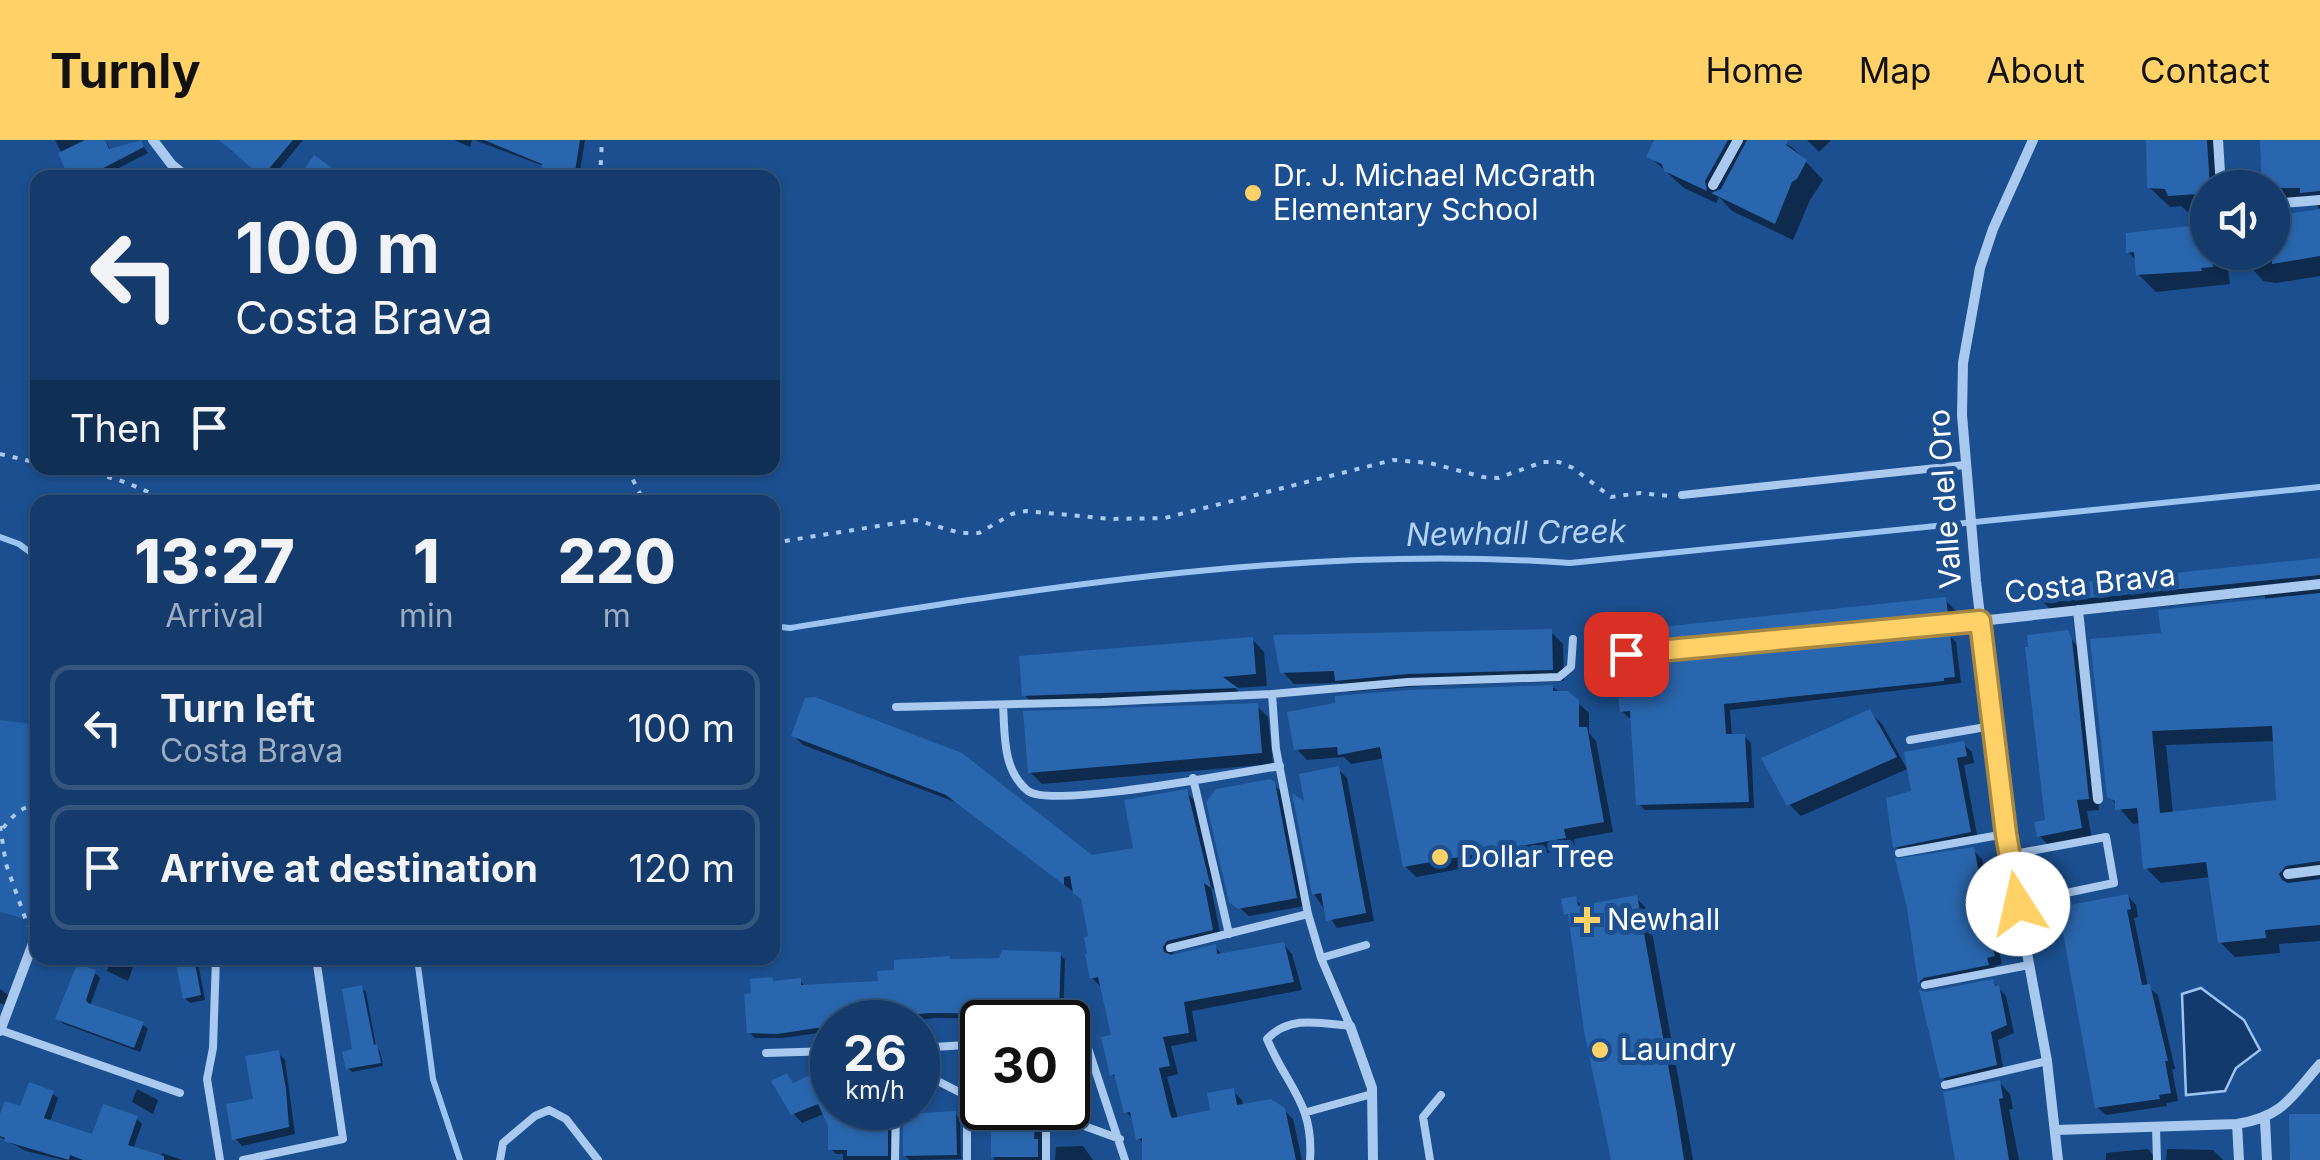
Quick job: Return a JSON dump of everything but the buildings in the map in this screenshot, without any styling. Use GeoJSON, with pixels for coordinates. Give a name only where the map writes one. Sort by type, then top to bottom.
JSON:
{"type":"FeatureCollection","features":[{"type":"Feature","properties":{"kind":"street"},"geometry":{"type":"LineString","coordinates":[[153,140],[178,170]]}},
{"type":"Feature","properties":{"kind":"street"},"geometry":{"type":"LineString","coordinates":[[1713,186],[1738,140]]}},
{"type":"Feature","properties":{"kind":"street","name":"Valle del Oro"},"geometry":{"type":"LineString","coordinates":[[2034,140],[1993,229],[1971,307],[1963,363],[1966,470],[1992,726],[2009,856],[2048,1061],[2058,1160]]}},
{"type":"Feature","properties":{"kind":"street"},"geometry":{"type":"LineString","coordinates":[[2218,140],[2220,170]]}},
{"type":"Feature","properties":{"kind":"street"},"geometry":{"type":"LineString","coordinates":[[2290,202],[2320,200]]}},
{"type":"Feature","properties":{"kind":"street","name":"Costa Brava"},"geometry":{"type":"LineString","coordinates":[[1626,654],[2320,584]]}},
{"type":"Feature","properties":{"kind":"street"},"geometry":{"type":"LineString","coordinates":[[2078,610],[2098,799]]}},
{"type":"Feature","properties":{"kind":"street"},"geometry":{"type":"LineString","coordinates":[[2288,874],[2320,870]]}},
{"type":"Feature","properties":{"kind":"street"},"geometry":{"type":"LineString","coordinates":[[0,1030],[30,949]]}},
{"type":"Feature","properties":{"kind":"street"},"geometry":{"type":"LineString","coordinates":[[1350,1026],[1372,1094],[1373,1160]]}},
{"type":"Feature","properties":{"kind":"street"},"geometry":{"type":"LineString","coordinates":[[2056,1130],[2266,1120],[2320,1064]]}},
{"type":"Feature","properties":{"kind":"street"},"geometry":{"type":"LineString","coordinates":[[2266,1120],[2267,1160]]}},
{"type":"Feature","properties":{"kind":"street"},"geometry":{"type":"LineString","coordinates":[[2237,1124],[2238,1160]]}},
{"type":"Feature","properties":{"kind":"lane"},"geometry":{"type":"LineString","coordinates":[[1682,495],[1966,470]]}},
{"type":"Feature","properties":{"kind":"lane"},"geometry":{"type":"LineString","coordinates":[[896,707],[1272,694],[1408,682],[1559,678],[1570,668],[1572,639]]}},
{"type":"Feature","properties":{"kind":"lane"},"geometry":{"type":"LineString","coordinates":[[1272,694],[1280,766],[1308,914],[1321,958],[1350,1026],[1298,1022],[1278,1028],[1267,1039],[1307,1112],[1312,1138],[1310,1160]]}},
{"type":"Feature","properties":{"kind":"lane"},"geometry":{"type":"LineString","coordinates":[[1003,705],[1007,756],[1014,774],[1032,794],[1104,794],[1280,766]]}},
{"type":"Feature","properties":{"kind":"lane"},"geometry":{"type":"LineString","coordinates":[[1910,740],[1992,726]]}},
{"type":"Feature","properties":{"kind":"lane"},"geometry":{"type":"LineString","coordinates":[[1193,778],[1229,934]]}},
{"type":"Feature","properties":{"kind":"lane"},"geometry":{"type":"LineString","coordinates":[[1899,853],[2006,834]]}},
{"type":"Feature","properties":{"kind":"lane"},"geometry":{"type":"LineString","coordinates":[[2009,856],[2106,837],[2114,883],[2018,904]]}},
{"type":"Feature","properties":{"kind":"lane"},"geometry":{"type":"LineString","coordinates":[[1170,948],[1308,914]]}},
{"type":"Feature","properties":{"kind":"lane"},"geometry":{"type":"LineString","coordinates":[[1321,958],[1366,945]]}},
{"type":"Feature","properties":{"kind":"lane"},"geometry":{"type":"LineString","coordinates":[[216,965],[213,1048],[207,1079],[220,1160]]}},
{"type":"Feature","properties":{"kind":"lane"},"geometry":{"type":"LineString","coordinates":[[243,1160],[343,1139],[317,965]]}},
{"type":"Feature","properties":{"kind":"lane"},"geometry":{"type":"LineString","coordinates":[[1925,985],[2029,965]]}},
{"type":"Feature","properties":{"kind":"lane"},"geometry":{"type":"LineString","coordinates":[[0,1030],[180,1093]]}},
{"type":"Feature","properties":{"kind":"lane"},"geometry":{"type":"LineString","coordinates":[[766,1054],[810,1052]]}},
{"type":"Feature","properties":{"kind":"lane"},"geometry":{"type":"LineString","coordinates":[[1090,1053],[1125,1160]]}},
{"type":"Feature","properties":{"kind":"lane"},"geometry":{"type":"LineString","coordinates":[[1945,1084],[2048,1061]]}},
{"type":"Feature","properties":{"kind":"lane"},"geometry":{"type":"LineString","coordinates":[[1307,1112],[1372,1094]]}},
{"type":"Feature","properties":{"kind":"lane"},"geometry":{"type":"LineString","coordinates":[[1430,1160],[1423,1118],[1441,1096]]}},
{"type":"Feature","properties":{"kind":"lane"},"geometry":{"type":"LineString","coordinates":[[500,1160],[503,1143],[535,1116],[550,1110],[566,1118],[596,1159]]}},
{"type":"Feature","properties":{"kind":"lane"},"geometry":{"type":"LineString","coordinates":[[2156,1127],[2157,1160]]}},
{"type":"Feature","properties":{"kind":"lane"},"geometry":{"type":"LineString","coordinates":[[1090,1128],[1120,1139]]}},
{"type":"Feature","properties":{"kind":"lane"},"geometry":{"type":"LineString","coordinates":[[896,1130],[896,1160]]}},
{"type":"Feature","properties":{"kind":"lane"},"geometry":{"type":"LineString","coordinates":[[967,1130],[967,1160]]}},
{"type":"Feature","properties":{"kind":"lane"},"geometry":{"type":"LineString","coordinates":[[1046,1130],[1046,1160]]}},
{"type":"Feature","properties":{"kind":"path"},"geometry":{"type":"LineString","coordinates":[[600,170],[602,140]]}},
{"type":"Feature","properties":{"kind":"path"},"geometry":{"type":"LineString","coordinates":[[0,454],[30,461]]}},
{"type":"Feature","properties":{"kind":"path"},"geometry":{"type":"LineString","coordinates":[[780,542],[916,520],[960,533],[979,533],[1012,514],[1026,511],[1111,519],[1165,518],[1393,460],[1430,463],[1498,478],[1542,462],[1559,462],[1612,497],[1682,495]]}},
{"type":"Feature","properties":{"kind":"path"},"geometry":{"type":"LineString","coordinates":[[106,475],[154,495]]}},
{"type":"Feature","properties":{"kind":"path"},"geometry":{"type":"LineString","coordinates":[[30,805],[1,827],[6,864],[30,927]]}},
{"type":"Feature","properties":{"kind":"shaded area"},"geometry":{"type":"Polygon","coordinates":[[[0,720],[30,724],[30,920],[0,912],[0,720]]]}},
{"type":"Feature","properties":{"kind":"shaded area"},"geometry":{"type":"Polygon","coordinates":[[[2201,988],[2244,1020],[2260,1050],[2236,1068],[2225,1091],[2186,1095],[2182,994],[2201,988]]]}},
{"type":"Feature","properties":{"kind":"waterway","name":"Newhall Creek"},"geometry":{"type":"LineString","coordinates":[[780,627],[1081,584],[1276,564],[1374,559],[1570,563],[2320,487]]}},
{"type":"Feature","properties":{"kind":"waterway","name":"Newhall Creek"},"geometry":{"type":"LineString","coordinates":[[0,537],[30,552]]}},
{"type":"Feature","properties":{"kind":"waterway"},"geometry":{"type":"LineString","coordinates":[[418,965],[433,1079],[460,1160]]}},
{"type":"Feature","properties":{"kind":"place","name":"Dr. J. Michael McGrath Elementary School"},"geometry":{"type":"Point","coordinates":[1253,193]}},
{"type":"Feature","properties":{"kind":"place","name":"Dollar Tree"},"geometry":{"type":"Point","coordinates":[1440,857]}},
{"type":"Feature","properties":{"kind":"place","name":"Newhall"},"geometry":{"type":"Point","coordinates":[1587,920]}},
{"type":"Feature","properties":{"kind":"place","name":"Laundry"},"geometry":{"type":"Point","coordinates":[1600,1050]}},
{"type":"Feature","properties":{"kind":"route"},"geometry":{"type":"LineString","coordinates":[[1626,654],[1980,621],[2018,904]]}}]}
